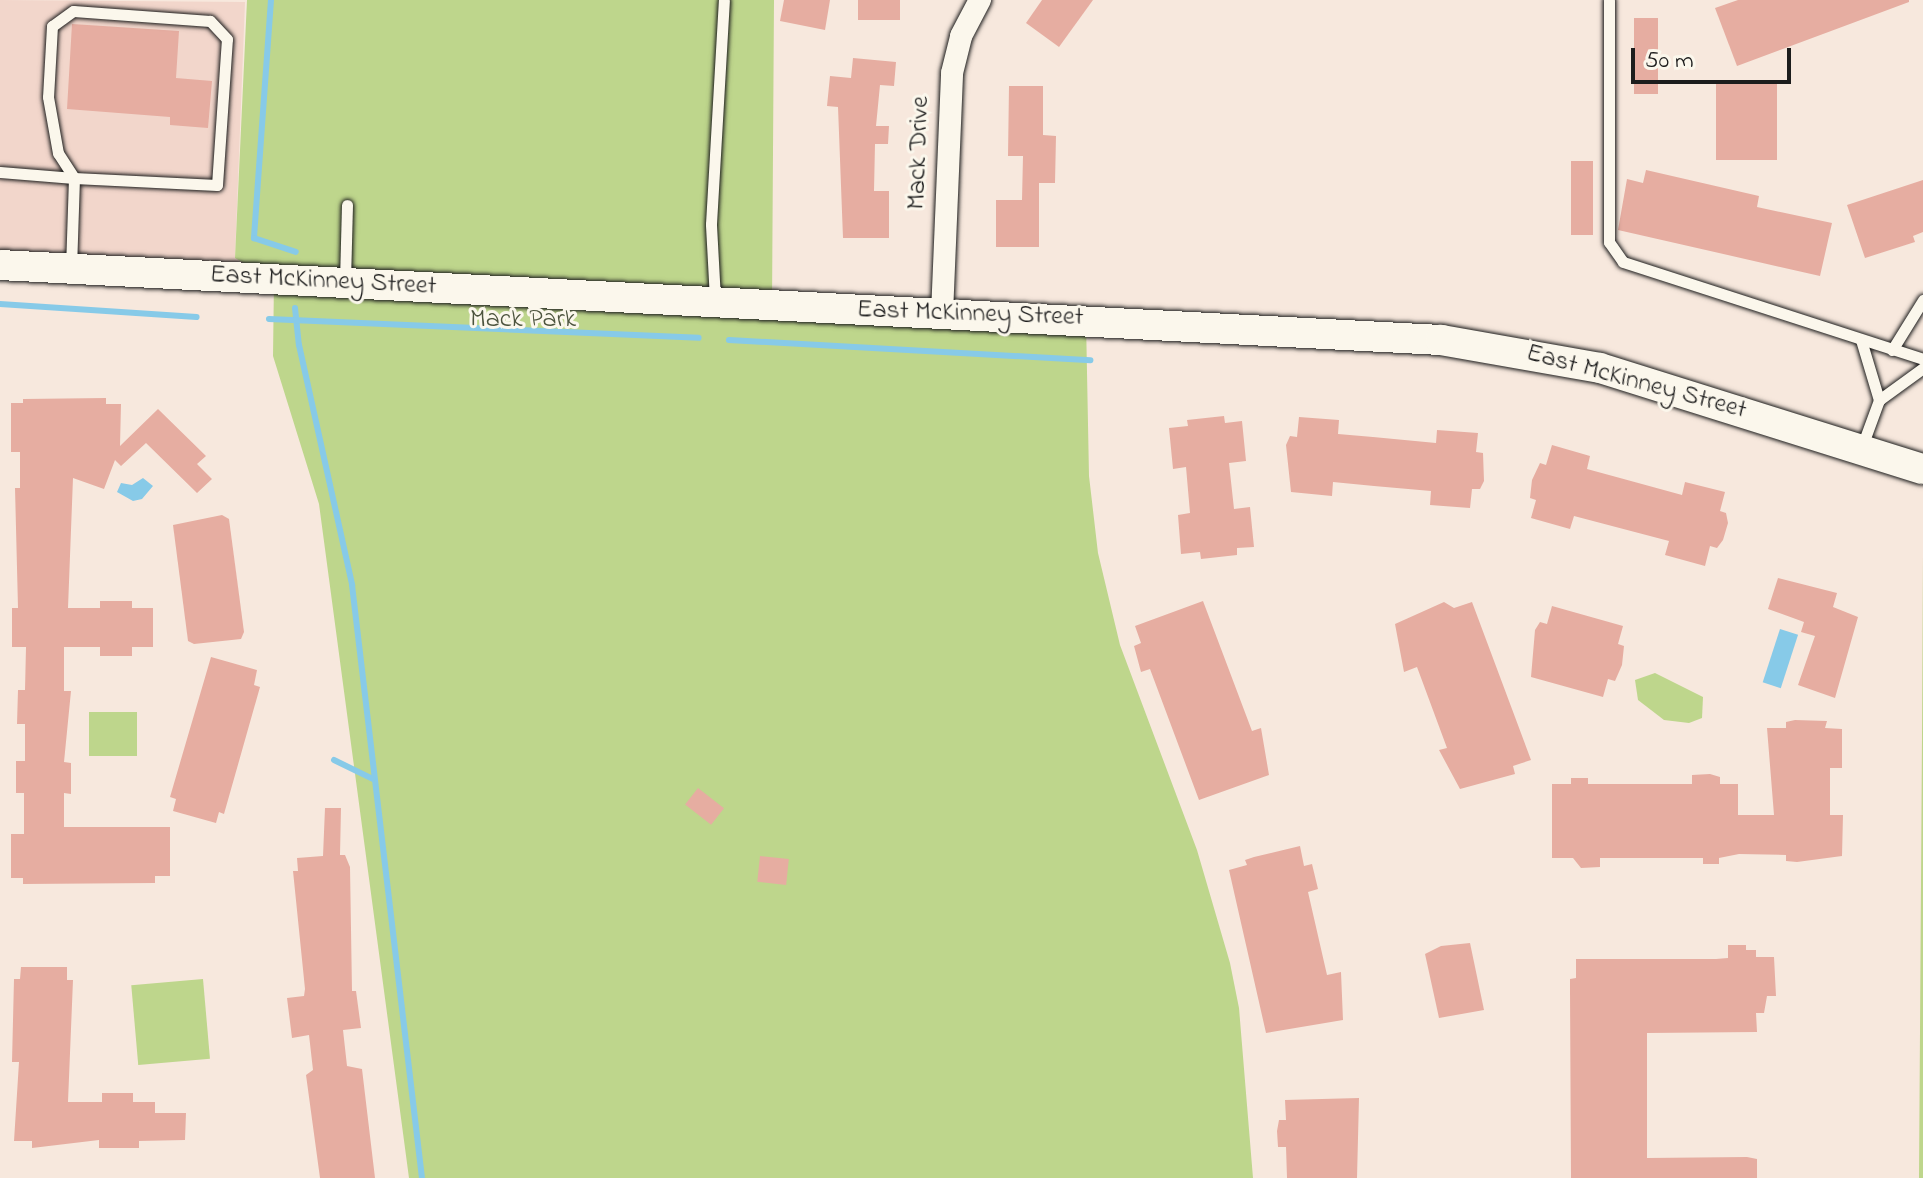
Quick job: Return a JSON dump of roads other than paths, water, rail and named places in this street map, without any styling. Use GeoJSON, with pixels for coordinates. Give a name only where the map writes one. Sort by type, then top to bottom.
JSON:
{"type":"FeatureCollection","features":[{"type":"Feature","properties":{"kind":"main road","name":"East McKinney Street"},"geometry":{"type":"LineString","coordinates":[[0,265],[1356,333],[1479,346],[1600,368],[1923,469]]}},
{"type":"Feature","properties":{"kind":"street","name":"Mack Drive"},"geometry":{"type":"LineString","coordinates":[[942,314],[952,73],[961,36],[980,0]]}},
{"type":"Feature","properties":{"kind":"lane"},"geometry":{"type":"LineString","coordinates":[[715,303],[711,224],[724,0]]}},
{"type":"Feature","properties":{"kind":"lane"},"geometry":{"type":"LineString","coordinates":[[1609,0],[1609,242],[1623,262],[1923,359]]}},
{"type":"Feature","properties":{"kind":"lane"},"geometry":{"type":"LineString","coordinates":[[0,172],[74,178],[217,185],[227,39],[210,21],[73,11],[52,26],[48,97],[58,153],[74,178],[71,268]]}},
{"type":"Feature","properties":{"kind":"lane"},"geometry":{"type":"LineString","coordinates":[[344,283],[347,205]]}},
{"type":"Feature","properties":{"kind":"lane"},"geometry":{"type":"LineString","coordinates":[[1892,350],[1923,300]]}},
{"type":"Feature","properties":{"kind":"lane"},"geometry":{"type":"LineString","coordinates":[[1861,340],[1879,400]]}},
{"type":"Feature","properties":{"kind":"lane"},"geometry":{"type":"LineString","coordinates":[[1861,450],[1879,400],[1923,368]]}},
{"type":"Feature","properties":{"kind":"water"},"geometry":{"type":"Polygon","coordinates":[[[143,478],[153,486],[142,499],[133,501],[117,492],[121,483],[132,485],[143,478]]]}},
{"type":"Feature","properties":{"kind":"water"},"geometry":{"type":"Polygon","coordinates":[[[1780,629],[1798,635],[1781,688],[1763,682],[1780,629]]]}},
{"type":"Feature","properties":{"kind":"waterway"},"geometry":{"type":"LineString","coordinates":[[271,0],[254,238],[296,252]]}},
{"type":"Feature","properties":{"kind":"waterway"},"geometry":{"type":"LineString","coordinates":[[0,304],[197,317]]}},
{"type":"Feature","properties":{"kind":"waterway"},"geometry":{"type":"LineString","coordinates":[[295,308],[299,345],[352,585],[422,1178]]}},
{"type":"Feature","properties":{"kind":"waterway"},"geometry":{"type":"LineString","coordinates":[[269,319],[699,338]]}},
{"type":"Feature","properties":{"kind":"waterway"},"geometry":{"type":"LineString","coordinates":[[729,340],[1090,360]]}},
{"type":"Feature","properties":{"kind":"waterway"},"geometry":{"type":"LineString","coordinates":[[334,760],[373,779]]}},
{"type":"Feature","properties":{"kind":"park label","name":"Mack Park"},"geometry":{"type":"Point","coordinates":[523,321]}}]}
